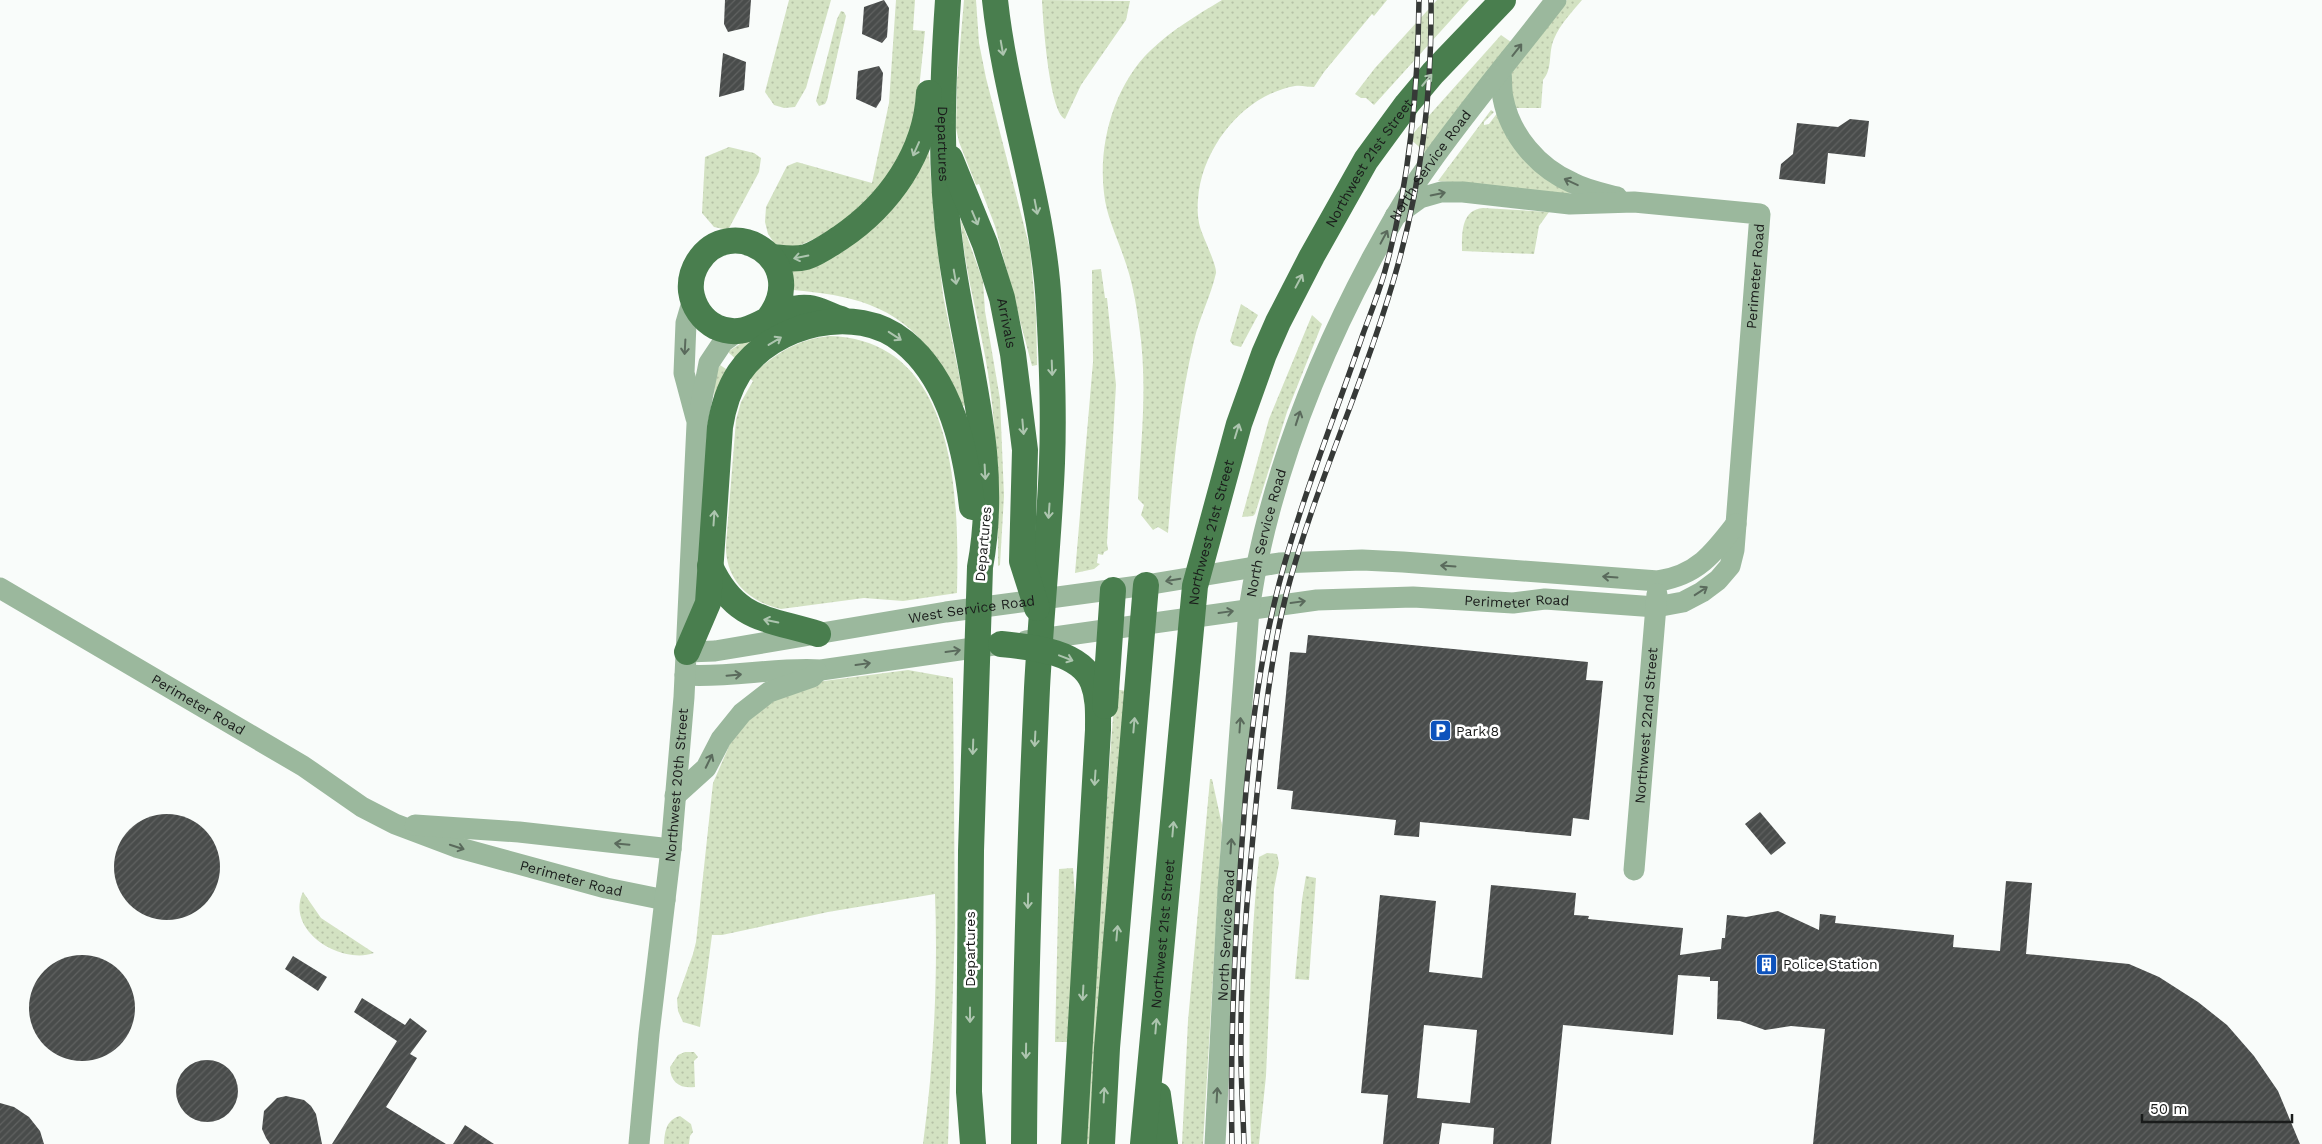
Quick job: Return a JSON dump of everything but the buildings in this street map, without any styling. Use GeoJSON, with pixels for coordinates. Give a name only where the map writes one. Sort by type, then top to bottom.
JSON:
{"type":"FeatureCollection","features":[{"type":"Feature","properties":{"kind":"main road","name":"Departures"},"geometry":{"type":"LineString","coordinates":[[948,0],[942,93],[942,141],[948,229],[958,298],[976,386],[983,444],[986,534],[980,567],[975,698],[971,859],[969,1092]]}},
{"type":"Feature","properties":{"kind":"main road"},"geometry":{"type":"LineString","coordinates":[[995,0],[1004,63],[1035,198],[1046,268],[1053,402],[1052,464],[1034,559]]}},
{"type":"Feature","properties":{"kind":"main road","name":"Northwest 21st Street"},"geometry":{"type":"LineString","coordinates":[[1144,1144],[1196,586],[1239,424],[1264,354],[1295,288],[1347,191],[1366,160],[1407,104],[1433,73],[1503,0]]}},
{"type":"Feature","properties":{"kind":"main road","name":"Arrivals"},"geometry":{"type":"LineString","coordinates":[[772,257],[796,259],[808,256],[824,248],[863,221],[899,178],[911,161],[926,123],[933,32],[938,99],[945,141],[994,272],[1003,306],[1018,383],[1041,621],[1031,803],[1024,1144]]}},
{"type":"Feature","properties":{"kind":"main road"},"geometry":{"type":"LineString","coordinates":[[769,318],[777,307],[781,288],[778,269],[772,257],[756,245],[743,241],[718,244],[701,257],[695,266],[691,288],[692,299],[705,319],[720,328],[737,332],[748,330],[769,318],[809,308],[849,322]]}},
{"type":"Feature","properties":{"kind":"main road"},"geometry":{"type":"LineString","coordinates":[[686,664],[708,603],[723,412],[726,398],[739,373],[759,351],[789,333],[834,322],[849,322],[879,327],[891,332],[917,354],[938,385],[961,446],[971,495],[980,567]]}},
{"type":"Feature","properties":{"kind":"main road"},"geometry":{"type":"LineString","coordinates":[[710,566],[722,589],[745,611],[766,620],[818,634]]}},
{"type":"Feature","properties":{"kind":"main road"},"geometry":{"type":"LineString","coordinates":[[1102,1144],[1107,1048],[1146,585]]}},
{"type":"Feature","properties":{"kind":"main road"},"geometry":{"type":"LineString","coordinates":[[1098,730],[1106,705],[1113,590]]}},
{"type":"Feature","properties":{"kind":"main road"},"geometry":{"type":"LineString","coordinates":[[1001,644],[1033,648],[1058,655],[1085,668],[1096,692],[1098,730],[1074,1144]]}},
{"type":"Feature","properties":{"kind":"main road"},"geometry":{"type":"LineString","coordinates":[[1152,1062],[1165,1144]]}},
{"type":"Feature","properties":{"kind":"main road"},"geometry":{"type":"LineString","coordinates":[[964,1144],[969,1092]]}},
{"type":"Feature","properties":{"kind":"main road"},"geometry":{"type":"LineString","coordinates":[[969,1092],[973,1144]]}},
{"type":"Feature","properties":{"kind":"street","name":"North Service Road"},"geometry":{"type":"LineString","coordinates":[[1215,1144],[1228,890],[1249,609],[1256,566],[1276,488],[1300,412],[1342,315],[1395,216],[1426,168],[1556,0]]}},
{"type":"Feature","properties":{"kind":"street","name":"Perimeter Road"},"geometry":{"type":"LineString","coordinates":[[1501,71],[1502,96],[1508,118],[1534,157],[1573,184],[1634,202]]}},
{"type":"Feature","properties":{"kind":"street","name":"Perimeter Road"},"geometry":{"type":"LineString","coordinates":[[1249,609],[1316,600],[1393,596],[1513,603],[1545,600],[1656,607],[1683,602],[1718,580],[1730,566],[1736,524],[1760,214],[1634,202],[1570,204],[1463,192],[1441,192],[1420,198],[1395,216]]}},
{"type":"Feature","properties":{"kind":"street","name":"Northwest 20th Street"},"geometry":{"type":"LineString","coordinates":[[692,299],[686,323],[684,374],[698,424]]}},
{"type":"Feature","properties":{"kind":"street","name":"Northwest 20th Street"},"geometry":{"type":"LineString","coordinates":[[639,1144],[649,1034],[676,796],[686,664],[698,424],[709,363],[723,342],[737,332]]}},
{"type":"Feature","properties":{"kind":"street","name":"Perimeter Road"},"geometry":{"type":"LineString","coordinates":[[1256,566],[1307,561],[1362,560],[1658,581],[1688,573],[1708,558],[1736,524]]}},
{"type":"Feature","properties":{"kind":"street","name":"West Service Road"},"geometry":{"type":"LineString","coordinates":[[686,664],[715,651],[946,612],[1113,590],[1256,566]]}},
{"type":"Feature","properties":{"kind":"street","name":"Northwest 22nd Street"},"geometry":{"type":"LineString","coordinates":[[1634,870],[1658,581]]}},
{"type":"Feature","properties":{"kind":"street","name":"Perimeter Road"},"geometry":{"type":"LineString","coordinates":[[0,588],[303,766],[362,807],[395,824],[456,847],[606,888],[665,900]]}},
{"type":"Feature","properties":{"kind":"street"},"geometry":{"type":"LineString","coordinates":[[686,664],[731,676],[793,668],[821,670],[1249,609]]}},
{"type":"Feature","properties":{"kind":"street"},"geometry":{"type":"LineString","coordinates":[[676,796],[706,768],[721,739],[742,713],[769,692],[812,677],[821,670]]}},
{"type":"Feature","properties":{"kind":"street","name":"Perimeter Road"},"geometry":{"type":"LineString","coordinates":[[395,824],[460,827],[671,848]]}},
{"type":"Feature","properties":{"kind":"green space"},"geometry":{"type":"Polygon","coordinates":[[[789,0],[831,0],[806,88],[795,107],[784,108],[774,105],[765,92],[789,0]]]}},
{"type":"Feature","properties":{"kind":"green space"},"geometry":{"type":"Polygon","coordinates":[[[896,0],[915,0],[913,30],[925,31],[918,99],[910,140],[884,182],[859,210],[825,234],[794,248],[775,244],[768,234],[765,222],[766,207],[787,166],[797,162],[872,183],[889,103],[896,0]]]}},
{"type":"Feature","properties":{"kind":"green space"},"geometry":{"type":"Polygon","coordinates":[[[964,0],[976,0],[979,43],[986,78],[1030,249],[1036,315],[1037,365],[1032,366],[995,226],[979,184],[976,185],[959,142],[956,128],[957,81],[964,0]]]}},
{"type":"Feature","properties":{"kind":"green space"},"geometry":{"type":"Polygon","coordinates":[[[1042,0],[1130,1],[1126,20],[1081,85],[1065,119],[1059,112],[1051,83],[1045,44],[1042,0]]]}},
{"type":"Feature","properties":{"kind":"green space"},"geometry":{"type":"Polygon","coordinates":[[[1222,0],[1387,0],[1374,16],[1372,14],[1324,72],[1314,87],[1295,86],[1276,91],[1258,100],[1228,127],[1216,144],[1207,162],[1201,181],[1198,215],[1200,227],[1216,273],[1196,332],[1184,389],[1174,461],[1168,533],[1158,527],[1153,530],[1141,515],[1144,505],[1138,499],[1143,412],[1142,347],[1137,308],[1127,266],[1109,218],[1105,201],[1103,174],[1106,135],[1118,98],[1138,64],[1167,36],[1222,0]]]}},
{"type":"Feature","properties":{"kind":"green space"},"geometry":{"type":"Polygon","coordinates":[[[1437,0],[1469,0],[1374,105],[1366,98],[1361,98],[1355,94],[1375,68],[1437,0]]]}},
{"type":"Feature","properties":{"kind":"green space"},"geometry":{"type":"Polygon","coordinates":[[[1567,0],[1582,0],[1563,23],[1552,44],[1548,71],[1543,80],[1541,108],[1513,108],[1510,83],[1512,71],[1567,0]]]}},
{"type":"Feature","properties":{"kind":"green space"},"geometry":{"type":"Polygon","coordinates":[[[841,11],[846,16],[827,100],[825,104],[819,106],[816,101],[837,19],[841,11]]]}},
{"type":"Feature","properties":{"kind":"green space"},"geometry":{"type":"Polygon","coordinates":[[[1501,35],[1511,42],[1426,153],[1409,138],[1501,35]]]}},
{"type":"Feature","properties":{"kind":"green space"},"geometry":{"type":"Polygon","coordinates":[[[1491,110],[1494,112],[1484,122],[1484,125],[1489,124],[1498,112],[1571,195],[1438,181],[1491,110]]]}},
{"type":"Feature","properties":{"kind":"green space"},"geometry":{"type":"Polygon","coordinates":[[[928,139],[934,218],[943,295],[965,405],[960,408],[944,372],[932,353],[918,336],[903,323],[870,305],[852,299],[793,290],[791,271],[833,256],[928,139]]]}},
{"type":"Feature","properties":{"kind":"green space"},"geometry":{"type":"Polygon","coordinates":[[[729,147],[754,153],[761,158],[759,172],[728,230],[714,227],[702,213],[705,157],[729,147]]]}},
{"type":"Feature","properties":{"kind":"green space"},"geometry":{"type":"Polygon","coordinates":[[[1483,208],[1549,212],[1539,226],[1534,254],[1462,251],[1464,224],[1470,213],[1483,208]]]}},
{"type":"Feature","properties":{"kind":"green space"},"geometry":{"type":"Polygon","coordinates":[[[961,220],[983,281],[985,311],[1000,399],[1004,496],[1000,565],[998,566],[997,469],[994,421],[985,354],[965,259],[961,220]]]}},
{"type":"Feature","properties":{"kind":"green space"},"geometry":{"type":"Polygon","coordinates":[[[1101,269],[1105,298],[1107,298],[1116,385],[1108,550],[1103,555],[1098,554],[1097,563],[1100,564],[1094,569],[1075,573],[1093,362],[1092,270],[1101,269]]]}},
{"type":"Feature","properties":{"kind":"green space"},"geometry":{"type":"Polygon","coordinates":[[[1241,304],[1258,315],[1241,347],[1233,345],[1230,341],[1241,304]]]}},
{"type":"Feature","properties":{"kind":"green space"},"geometry":{"type":"Polygon","coordinates":[[[1312,315],[1322,324],[1287,412],[1255,514],[1242,517],[1269,419],[1312,315]]]}},
{"type":"Feature","properties":{"kind":"green space"},"geometry":{"type":"Polygon","coordinates":[[[830,336],[872,344],[904,364],[927,394],[942,430],[951,471],[956,513],[957,593],[903,601],[864,598],[781,609],[769,606],[749,595],[741,588],[730,569],[726,545],[736,420],[741,402],[753,381],[748,377],[776,355],[795,345],[830,336]]]}},
{"type":"Feature","properties":{"kind":"green space"},"geometry":{"type":"Polygon","coordinates":[[[746,340],[753,341],[737,360],[729,351],[746,340]]]}},
{"type":"Feature","properties":{"kind":"green space"},"geometry":{"type":"Polygon","coordinates":[[[720,365],[729,371],[714,398],[715,376],[720,365]]]}},
{"type":"Feature","properties":{"kind":"green space"},"geometry":{"type":"Polygon","coordinates":[[[908,670],[953,678],[955,925],[948,1144],[923,1144],[930,1082],[934,1019],[935,894],[828,912],[722,935],[712,935],[700,1027],[683,1022],[678,1011],[677,999],[696,942],[713,783],[730,744],[743,725],[774,700],[816,682],[908,670]]]}},
{"type":"Feature","properties":{"kind":"green space"},"geometry":{"type":"Polygon","coordinates":[[[1115,689],[1126,691],[1094,1144],[1082,1144],[1115,689]]]}},
{"type":"Feature","properties":{"kind":"green space"},"geometry":{"type":"Polygon","coordinates":[[[1210,779],[1212,779],[1222,825],[1203,1144],[1182,1144],[1188,1021],[1210,779]]]}},
{"type":"Feature","properties":{"kind":"green space"},"geometry":{"type":"Polygon","coordinates":[[[1267,853],[1277,854],[1279,863],[1274,889],[1266,1076],[1259,1144],[1251,1144],[1251,965],[1259,857],[1267,853]]]}},
{"type":"Feature","properties":{"kind":"green space"},"geometry":{"type":"Polygon","coordinates":[[[1073,868],[1075,895],[1071,1042],[1055,1042],[1059,869],[1073,868]]]}},
{"type":"Feature","properties":{"kind":"green space"},"geometry":{"type":"Polygon","coordinates":[[[1306,876],[1316,878],[1309,980],[1295,979],[1306,876]]]}},
{"type":"Feature","properties":{"kind":"green space"},"geometry":{"type":"Polygon","coordinates":[[[303,892],[321,918],[374,953],[346,954],[332,949],[319,941],[309,931],[302,919],[299,906],[303,892]]]}},
{"type":"Feature","properties":{"kind":"green space"},"geometry":{"type":"Polygon","coordinates":[[[685,1052],[694,1052],[698,1057],[694,1061],[695,1087],[685,1087],[677,1084],[670,1073],[670,1067],[678,1055],[685,1052]]]}},
{"type":"Feature","properties":{"kind":"green space"},"geometry":{"type":"Polygon","coordinates":[[[680,1116],[691,1124],[693,1132],[690,1136],[689,1144],[664,1144],[669,1123],[680,1116]]]}},
{"type":"Feature","properties":{"kind":"railway"},"geometry":{"type":"LineString","coordinates":[[1232,1144],[1232,1036],[1236,929],[1246,788],[1258,685],[1271,618],[1288,552],[1308,489],[1378,293],[1394,234],[1407,168],[1411,135],[1417,67],[1419,0]]}},
{"type":"Feature","properties":{"kind":"railway"},"geometry":{"type":"LineString","coordinates":[[1244,1144],[1241,1075],[1241,1004],[1244,947],[1261,752],[1275,647],[1286,595],[1298,553],[1372,345],[1399,261],[1407,229],[1424,132],[1430,66],[1431,0]]}},
{"type":"Feature","properties":{"kind":"place","name":"Park 8"},"geometry":{"type":"Point","coordinates":[1440,731]}},
{"type":"Feature","properties":{"kind":"place","name":"Police Station"},"geometry":{"type":"Point","coordinates":[1767,964]}}]}
